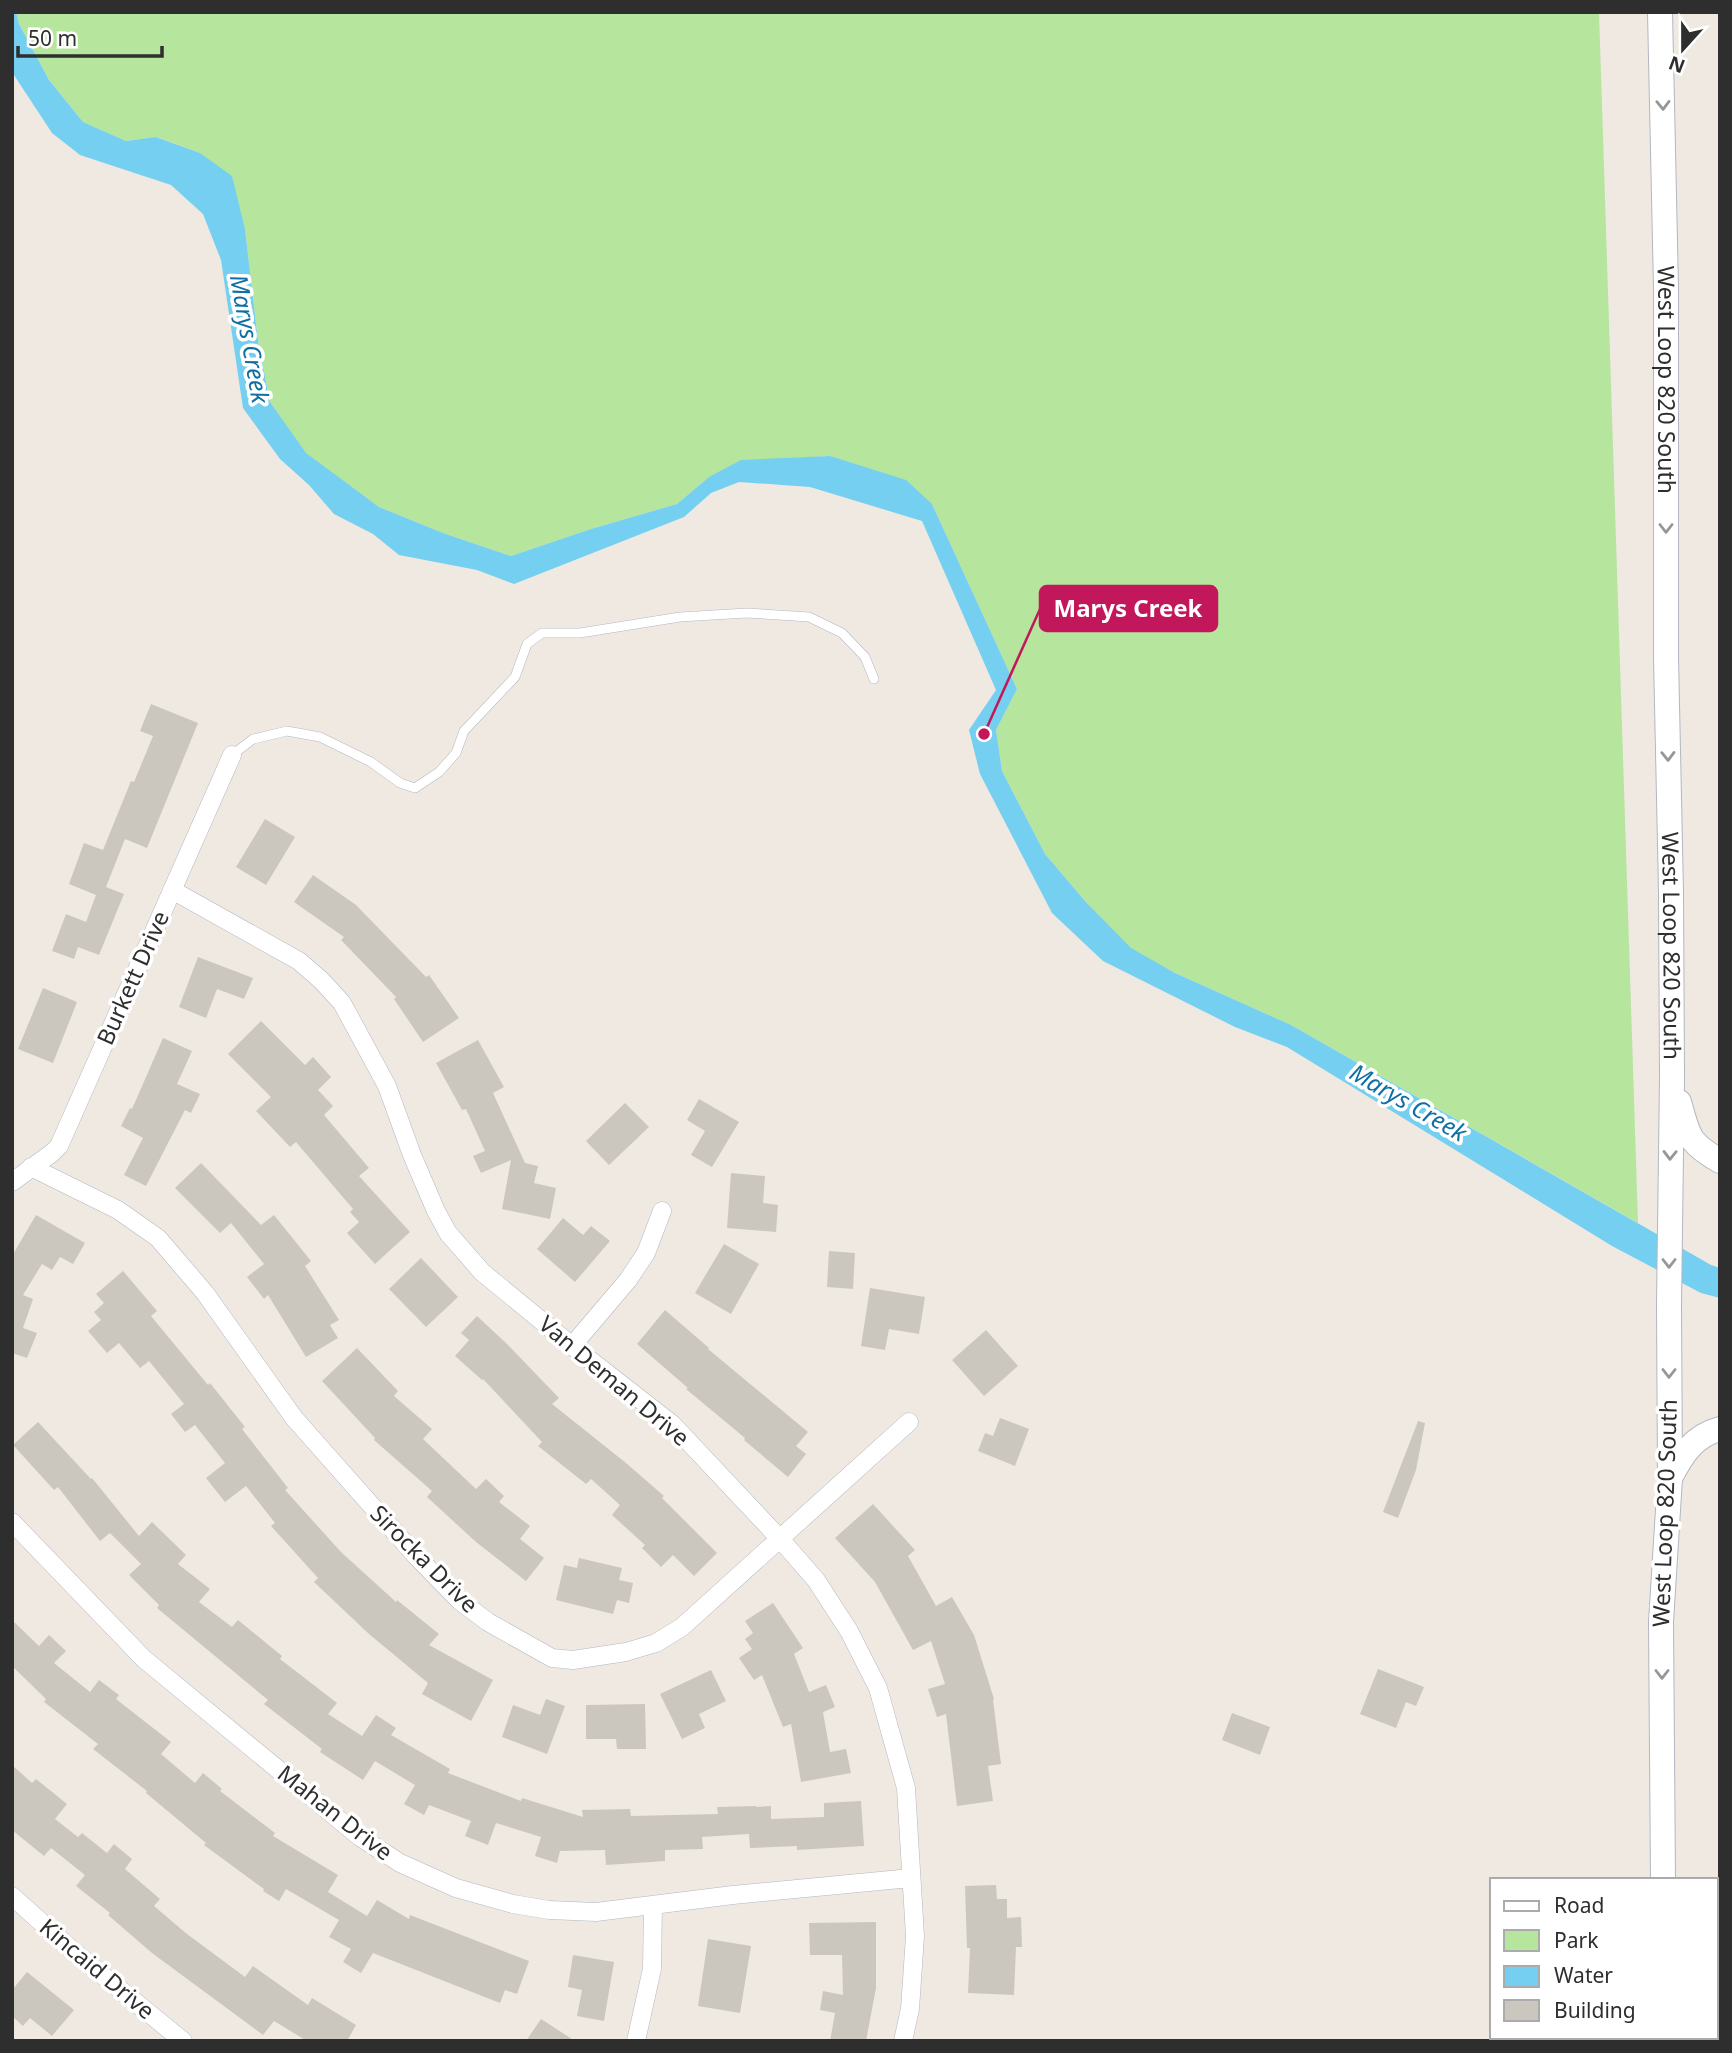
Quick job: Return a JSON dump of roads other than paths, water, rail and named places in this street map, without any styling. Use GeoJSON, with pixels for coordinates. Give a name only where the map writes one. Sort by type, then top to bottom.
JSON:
{"type":"FeatureCollection","features":[{"type":"Feature","properties":{"kind":"main road","name":"West Loop 820 South"},"geometry":{"type":"LineString","coordinates":[[1660,12],[1666,288],[1666,657],[1672,1078],[1669,1222],[1670,1478],[1661,1622],[1663,1878]]}},
{"type":"Feature","properties":{"kind":"main road"},"geometry":{"type":"LineString","coordinates":[[1672,1078],[1689,1137],[1702,1150],[1720,1161]]}},
{"type":"Feature","properties":{"kind":"main road"},"geometry":{"type":"LineString","coordinates":[[1670,1478],[1683,1452],[1695,1440],[1720,1429]]}},
{"type":"Feature","properties":{"kind":"street","name":"Burkett Drive"},"geometry":{"type":"LineString","coordinates":[[12,1182],[59,1146],[232,755]]}},
{"type":"Feature","properties":{"kind":"street","name":"Van Deman Drive"},"geometry":{"type":"LineString","coordinates":[[172,890],[299,961],[323,981],[342,1003],[387,1086],[412,1155],[448,1233],[482,1272],[672,1424],[781,1540],[823,1591],[849,1631],[878,1688],[906,1788],[915,1936],[910,2009],[903,2041]]}},
{"type":"Feature","properties":{"kind":"street","name":"Sirocka Drive"},"geometry":{"type":"LineString","coordinates":[[31,1167],[118,1210],[158,1238],[205,1293],[294,1419],[417,1557],[460,1601],[488,1622],[552,1658],[573,1660],[626,1652],[656,1643],[682,1627],[909,1422]]}},
{"type":"Feature","properties":{"kind":"street"},"geometry":{"type":"LineString","coordinates":[[572,1346],[628,1280],[646,1253],[662,1211]]}},
{"type":"Feature","properties":{"kind":"street","name":"Mahan Drive"},"geometry":{"type":"LineString","coordinates":[[12,1522],[144,1658],[360,1837],[400,1863],[456,1888],[513,1904],[596,1912],[733,1895],[911,1878]]}},
{"type":"Feature","properties":{"kind":"street","name":"Kincaid Drive"},"geometry":{"type":"LineString","coordinates":[[12,1896],[162,2035],[183,2041]]}},
{"type":"Feature","properties":{"kind":"street"},"geometry":{"type":"LineString","coordinates":[[636,2041],[652,1969],[653,1905]]}},
{"type":"Feature","properties":{"kind":"lane"},"geometry":{"type":"LineString","coordinates":[[232,755],[253,738],[287,732],[320,737],[371,762],[400,783],[415,788],[439,772],[456,753],[464,731],[515,677],[527,644],[542,633],[580,633],[680,617],[747,613],[809,617],[842,633],[865,657],[874,679]]}},
{"type":"Feature","properties":{"kind":"water"},"geometry":{"type":"Polygon","coordinates":[[[12,12],[16,12],[19,24],[49,80],[83,122],[126,141],[156,137],[200,153],[232,176],[245,229],[258,341],[270,402],[306,453],[379,507],[443,533],[511,556],[677,504],[709,477],[741,460],[830,456],[906,480],[932,504],[1017,689],[996,730],[1002,771],[1045,854],[1085,901],[1131,948],[1175,973],[1291,1025],[1720,1268],[1720,1298],[1701,1293],[1612,1246],[1287,1047],[1235,1027],[1103,961],[1052,913],[980,774],[969,730],[996,690],[922,521],[810,487],[739,482],[711,493],[684,517],[514,584],[477,570],[399,555],[373,534],[334,514],[309,485],[280,459],[243,408],[221,260],[203,214],[171,185],[80,155],[52,133],[12,72],[12,12]]]}},
{"type":"Feature","properties":{"kind":"place","name":"Marys Creek"},"geometry":{"type":"Point","coordinates":[984,734]}}]}
